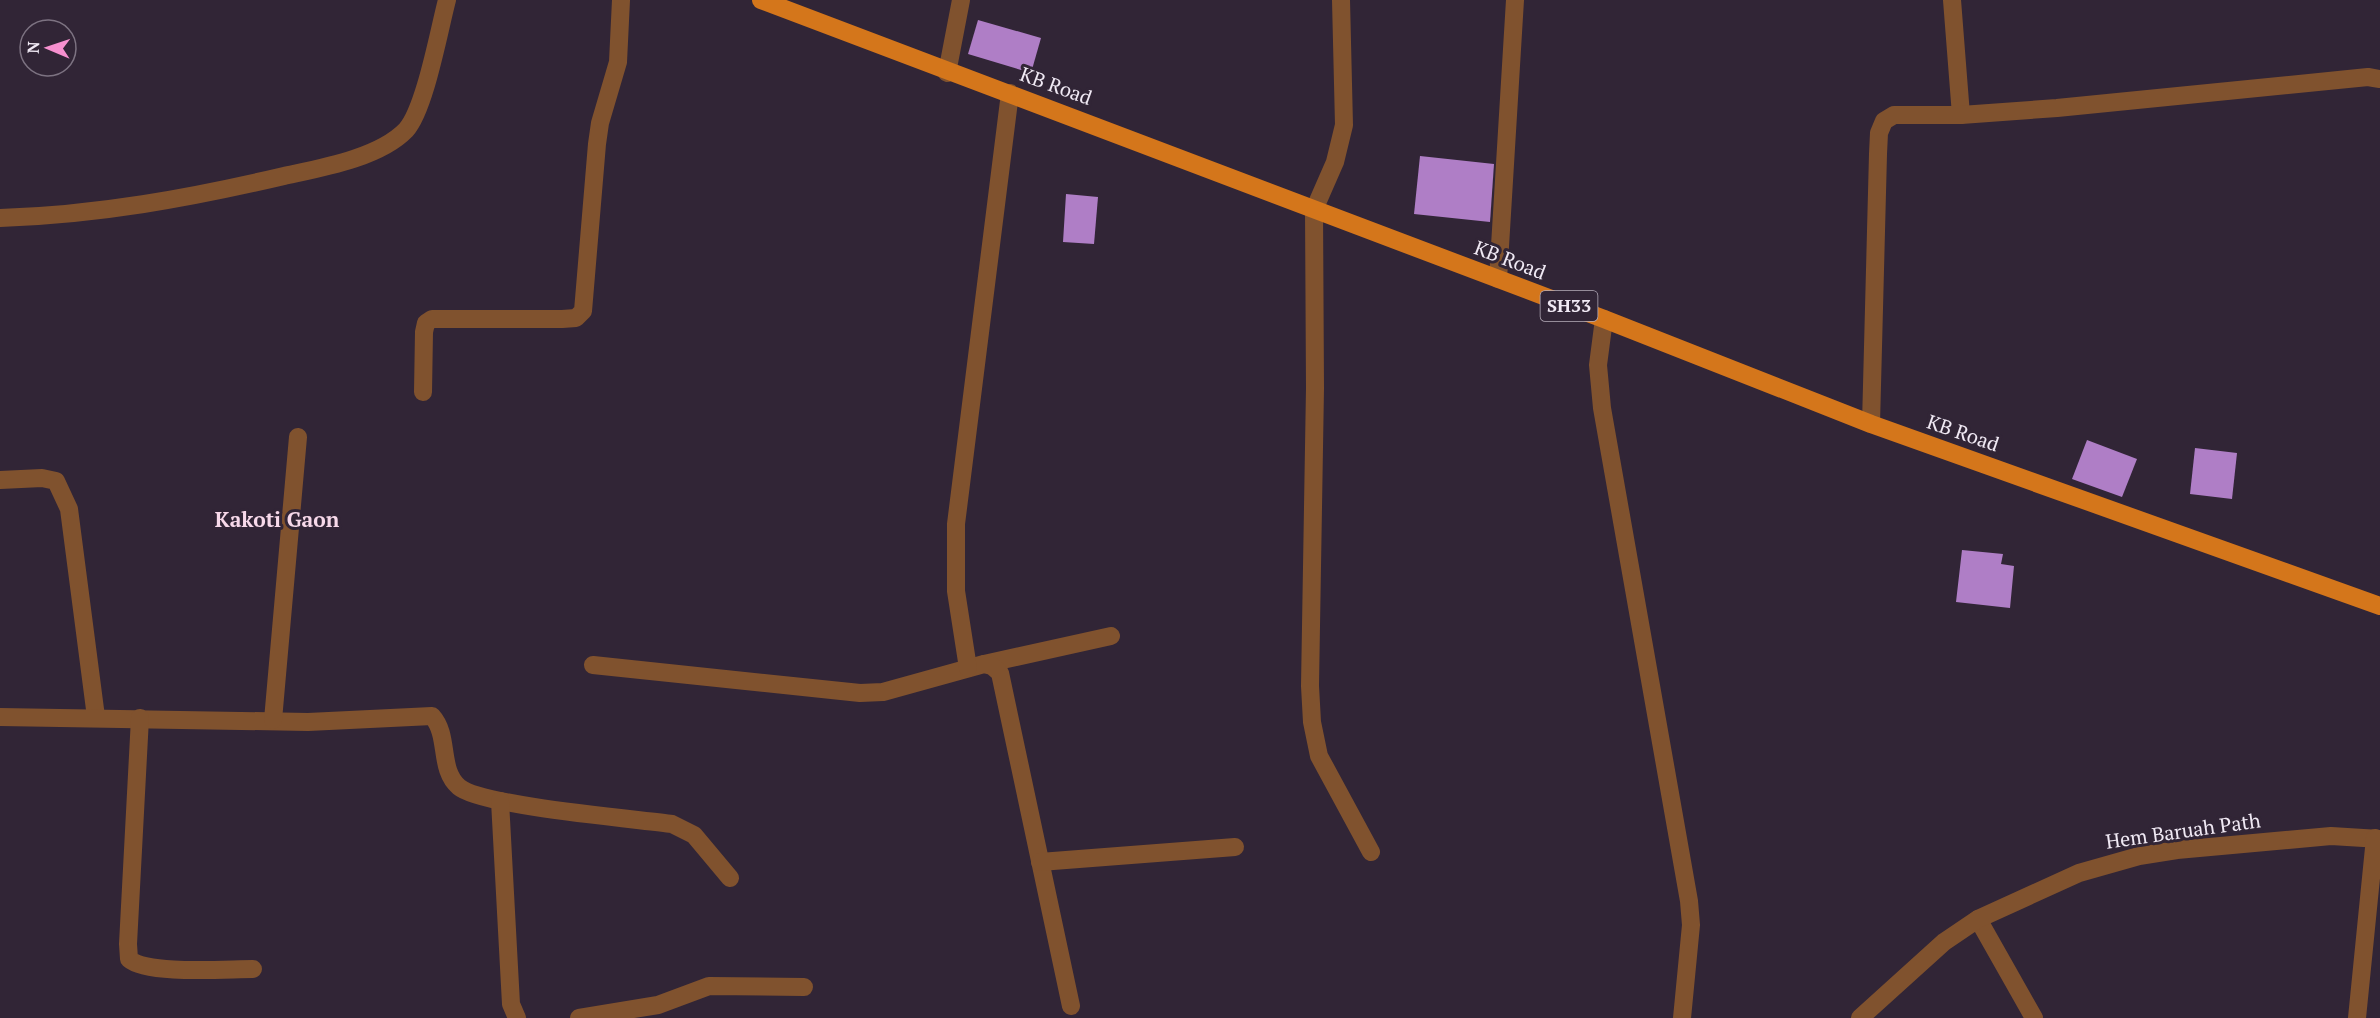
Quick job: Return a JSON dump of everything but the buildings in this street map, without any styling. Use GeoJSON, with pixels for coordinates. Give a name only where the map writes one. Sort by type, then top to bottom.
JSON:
{"type":"FeatureCollection","features":[{"type":"Feature","properties":{"kind":"main road","name":"KB Road"},"geometry":{"type":"LineString","coordinates":[[763,0],[947,73],[1010,93],[1604,319],[1871,424],[2380,606]]}},
{"type":"Feature","properties":{"kind":"street"},"geometry":{"type":"LineString","coordinates":[[0,218],[75,215],[191,196],[327,166],[380,148],[396,139],[408,128],[418,106],[447,0]]}},
{"type":"Feature","properties":{"kind":"street"},"geometry":{"type":"LineString","coordinates":[[423,392],[424,332],[426,323],[432,319],[562,320],[576,318],[582,311],[597,144],[600,123],[618,62],[621,0]]}},
{"type":"Feature","properties":{"kind":"street"},"geometry":{"type":"LineString","coordinates":[[947,73],[961,0]]}},
{"type":"Feature","properties":{"kind":"street"},"geometry":{"type":"LineString","coordinates":[[1341,0],[1344,125],[1335,162],[1314,210],[1315,388],[1310,686],[1312,722],[1318,756],[1371,852]]}},
{"type":"Feature","properties":{"kind":"street"},"geometry":{"type":"LineString","coordinates":[[1498,279],[1515,0]]}},
{"type":"Feature","properties":{"kind":"street"},"geometry":{"type":"LineString","coordinates":[[1952,0],[1961,115]]}},
{"type":"Feature","properties":{"kind":"street"},"geometry":{"type":"LineString","coordinates":[[1871,424],[1879,133],[1884,121],[1894,115],[1961,115],[2184,97],[2368,77],[2380,79]]}},
{"type":"Feature","properties":{"kind":"street"},"geometry":{"type":"LineString","coordinates":[[976,666],[956,591],[956,524],[1010,93]]}},
{"type":"Feature","properties":{"kind":"street"},"geometry":{"type":"LineString","coordinates":[[1604,319],[1598,364],[1601,400],[1688,885],[1691,925],[1682,1018]]}},
{"type":"Feature","properties":{"kind":"street"},"geometry":{"type":"LineString","coordinates":[[273,720],[298,437]]}},
{"type":"Feature","properties":{"kind":"street"},"geometry":{"type":"LineString","coordinates":[[0,480],[42,478],[56,482],[63,493],[69,509],[96,717]]}},
{"type":"Feature","properties":{"kind":"street"},"geometry":{"type":"LineString","coordinates":[[593,664],[860,693],[883,692],[976,666],[1111,636]]}},
{"type":"Feature","properties":{"kind":"street"},"geometry":{"type":"LineString","coordinates":[[976,666],[992,666],[1000,673],[1071,1006]]}},
{"type":"Feature","properties":{"kind":"street"},"geometry":{"type":"LineString","coordinates":[[0,717],[308,722],[432,716],[441,730],[445,759],[451,776],[459,787],[467,792],[500,801],[672,824],[694,835],[730,878]]}},
{"type":"Feature","properties":{"kind":"street"},"geometry":{"type":"LineString","coordinates":[[140,718],[129,959],[137,966],[154,968],[253,969]]}},
{"type":"Feature","properties":{"kind":"street"},"geometry":{"type":"LineString","coordinates":[[500,801],[511,1004],[517,1018]]}},
{"type":"Feature","properties":{"kind":"street","name":"Hem Baruah Path"},"geometry":{"type":"LineString","coordinates":[[1860,1018],[1944,942],[1978,919],[2079,873],[2139,856],[2331,836],[2378,839]]}},
{"type":"Feature","properties":{"kind":"street"},"geometry":{"type":"LineString","coordinates":[[2357,1018],[2378,839]]}},
{"type":"Feature","properties":{"kind":"street"},"geometry":{"type":"LineString","coordinates":[[1040,862],[1234,847]]}},
{"type":"Feature","properties":{"kind":"street"},"geometry":{"type":"LineString","coordinates":[[1978,919],[2034,1018]]}},
{"type":"Feature","properties":{"kind":"street"},"geometry":{"type":"LineString","coordinates":[[579,1018],[658,1005],[709,987],[804,987]]}},
{"type":"Feature","properties":{"kind":"district","name":"Kakoti Gaon"},"geometry":{"type":"Point","coordinates":[277,520]}}]}
